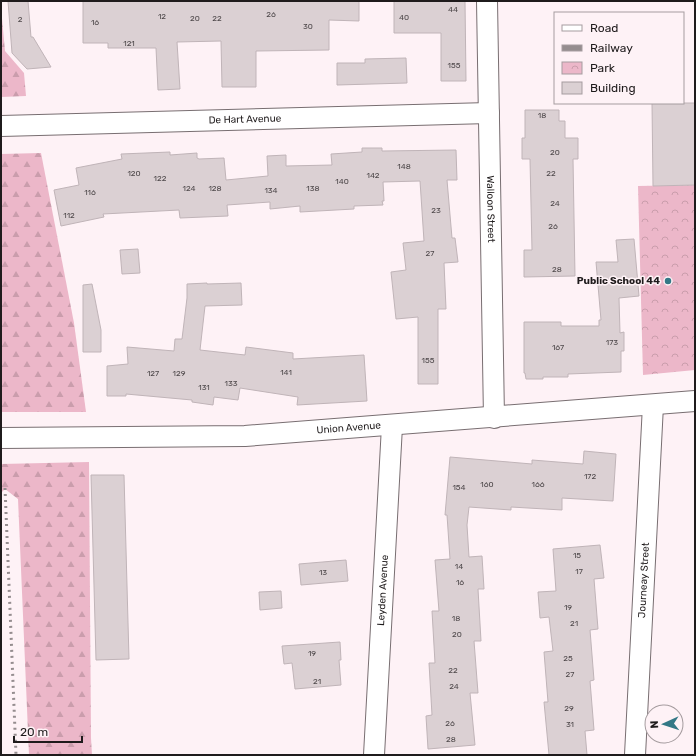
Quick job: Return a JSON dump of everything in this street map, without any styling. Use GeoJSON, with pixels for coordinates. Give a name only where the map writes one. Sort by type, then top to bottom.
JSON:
{"type":"FeatureCollection","features":[{"type":"Feature","properties":{"kind":"street","name":"Walloon Street"},"geometry":{"type":"LineString","coordinates":[[487,1],[494,418]]}},
{"type":"Feature","properties":{"kind":"street","name":"De Hart Avenue"},"geometry":{"type":"LineString","coordinates":[[1,126],[489,113]]}},
{"type":"Feature","properties":{"kind":"street","name":"Union Avenue"},"geometry":{"type":"LineString","coordinates":[[1,438],[245,436],[392,426],[695,401]]}},
{"type":"Feature","properties":{"kind":"street","name":"Journeay Street"},"geometry":{"type":"LineString","coordinates":[[635,755],[653,405]]}},
{"type":"Feature","properties":{"kind":"street","name":"Leyden Avenue"},"geometry":{"type":"LineString","coordinates":[[374,755],[392,426]]}},
{"type":"Feature","properties":{"kind":"green space"},"geometry":{"type":"Polygon","coordinates":[[[1,7],[5,51],[24,73],[26,96],[1,97],[1,7]]]}},
{"type":"Feature","properties":{"kind":"green space"},"geometry":{"type":"Polygon","coordinates":[[[41,153],[74,323],[86,412],[1,412],[1,154],[41,153]]]}},
{"type":"Feature","properties":{"kind":"green space","name":"Public School 44"},"geometry":{"type":"Polygon","coordinates":[[[695,185],[695,370],[643,375],[638,186],[695,185]]]}},
{"type":"Feature","properties":{"kind":"green space"},"geometry":{"type":"Polygon","coordinates":[[[89,462],[92,755],[29,755],[18,499],[5,489],[1,493],[1,464],[89,462]]]}},
{"type":"Feature","properties":{"kind":"building"},"geometry":{"type":"Polygon","coordinates":[[[8,1],[28,1],[31,37],[33,37],[51,67],[27,69],[12,53],[8,1]]]}},
{"type":"Feature","properties":{"kind":"building"},"geometry":{"type":"Polygon","coordinates":[[[83,1],[359,1],[359,21],[329,20],[329,50],[256,51],[256,87],[222,87],[221,41],[177,42],[180,89],[158,90],[156,48],[108,48],[108,43],[83,43],[83,1]]]}},
{"type":"Feature","properties":{"kind":"building"},"geometry":{"type":"Polygon","coordinates":[[[394,1],[465,1],[466,81],[441,81],[441,33],[394,33],[394,1]]]}},
{"type":"Feature","properties":{"kind":"building"},"geometry":{"type":"Polygon","coordinates":[[[406,58],[407,83],[337,85],[337,63],[365,63],[365,59],[406,58]]]}},
{"type":"Feature","properties":{"kind":"building"},"geometry":{"type":"Polygon","coordinates":[[[695,103],[695,185],[653,186],[652,104],[695,103]]]}},
{"type":"Feature","properties":{"kind":"building"},"geometry":{"type":"Polygon","coordinates":[[[525,110],[559,110],[559,121],[565,121],[565,138],[578,138],[578,159],[573,159],[575,276],[524,277],[524,250],[532,250],[530,159],[522,159],[522,138],[525,138],[525,110]]]}},
{"type":"Feature","properties":{"kind":"building"},"geometry":{"type":"Polygon","coordinates":[[[362,148],[382,148],[382,151],[456,150],[457,180],[447,180],[452,238],[455,238],[458,262],[444,263],[446,309],[438,309],[438,384],[418,384],[418,317],[396,319],[391,272],[406,270],[403,243],[424,241],[420,181],[383,182],[383,205],[354,206],[354,209],[300,212],[300,206],[270,209],[270,202],[227,205],[228,216],[180,218],[179,210],[103,214],[104,217],[61,226],[54,190],[79,185],[76,168],[122,159],[121,154],[170,152],[170,155],[197,153],[197,158],[199,159],[224,158],[226,180],[268,176],[267,156],[286,155],[286,166],[332,165],[331,154],[362,152],[362,148]]]}},
{"type":"Feature","properties":{"kind":"building"},"geometry":{"type":"Polygon","coordinates":[[[634,239],[639,296],[619,298],[620,333],[624,332],[624,351],[621,351],[621,372],[568,374],[568,377],[526,379],[524,373],[524,322],[561,322],[561,326],[599,326],[599,320],[601,320],[596,262],[618,262],[616,240],[634,239]]]}},
{"type":"Feature","properties":{"kind":"building"},"geometry":{"type":"Polygon","coordinates":[[[138,249],[140,273],[122,274],[120,250],[138,249]]]}},
{"type":"Feature","properties":{"kind":"building"},"geometry":{"type":"Polygon","coordinates":[[[241,283],[242,305],[205,306],[200,350],[245,355],[246,347],[293,353],[293,359],[364,355],[367,401],[297,405],[298,397],[240,388],[238,400],[214,397],[213,405],[192,402],[192,400],[126,394],[126,396],[107,396],[107,366],[128,364],[127,347],[174,351],[175,339],[182,339],[187,298],[187,284],[241,283]]]}},
{"type":"Feature","properties":{"kind":"building"},"geometry":{"type":"Polygon","coordinates":[[[92,284],[101,330],[101,352],[83,352],[83,285],[92,284]]]}},
{"type":"Feature","properties":{"kind":"building"},"geometry":{"type":"Polygon","coordinates":[[[584,451],[616,454],[613,501],[562,498],[562,510],[511,507],[511,510],[469,507],[467,525],[469,557],[482,556],[484,589],[478,589],[481,641],[474,641],[478,693],[470,693],[475,745],[428,749],[426,716],[432,715],[429,663],[435,663],[432,611],[439,611],[435,560],[450,559],[447,515],[445,515],[450,457],[532,464],[532,460],[583,464],[584,451]]]}},
{"type":"Feature","properties":{"kind":"building"},"geometry":{"type":"Polygon","coordinates":[[[91,475],[124,475],[129,659],[96,660],[91,475]]]}},
{"type":"Feature","properties":{"kind":"building"},"geometry":{"type":"Polygon","coordinates":[[[600,545],[604,578],[594,579],[598,629],[590,630],[594,680],[590,681],[594,730],[585,731],[587,755],[549,755],[544,702],[548,702],[544,652],[553,651],[549,617],[540,618],[538,592],[556,591],[553,549],[600,545]]]}},
{"type":"Feature","properties":{"kind":"building"},"geometry":{"type":"Polygon","coordinates":[[[346,560],[348,581],[301,585],[299,564],[346,560]]]}},
{"type":"Feature","properties":{"kind":"building"},"geometry":{"type":"Polygon","coordinates":[[[281,591],[282,608],[260,610],[259,592],[281,591]]]}},
{"type":"Feature","properties":{"kind":"building"},"geometry":{"type":"Polygon","coordinates":[[[340,642],[341,660],[339,660],[341,685],[295,689],[292,663],[284,664],[282,646],[340,642]]]}},
{"type":"Feature","properties":{"kind":"railway"},"geometry":{"type":"LineString","coordinates":[[5,488],[16,755]]}},
{"type":"Feature","properties":{"kind":"place","name":"Public School 44"},"geometry":{"type":"Point","coordinates":[668,281]}}]}
